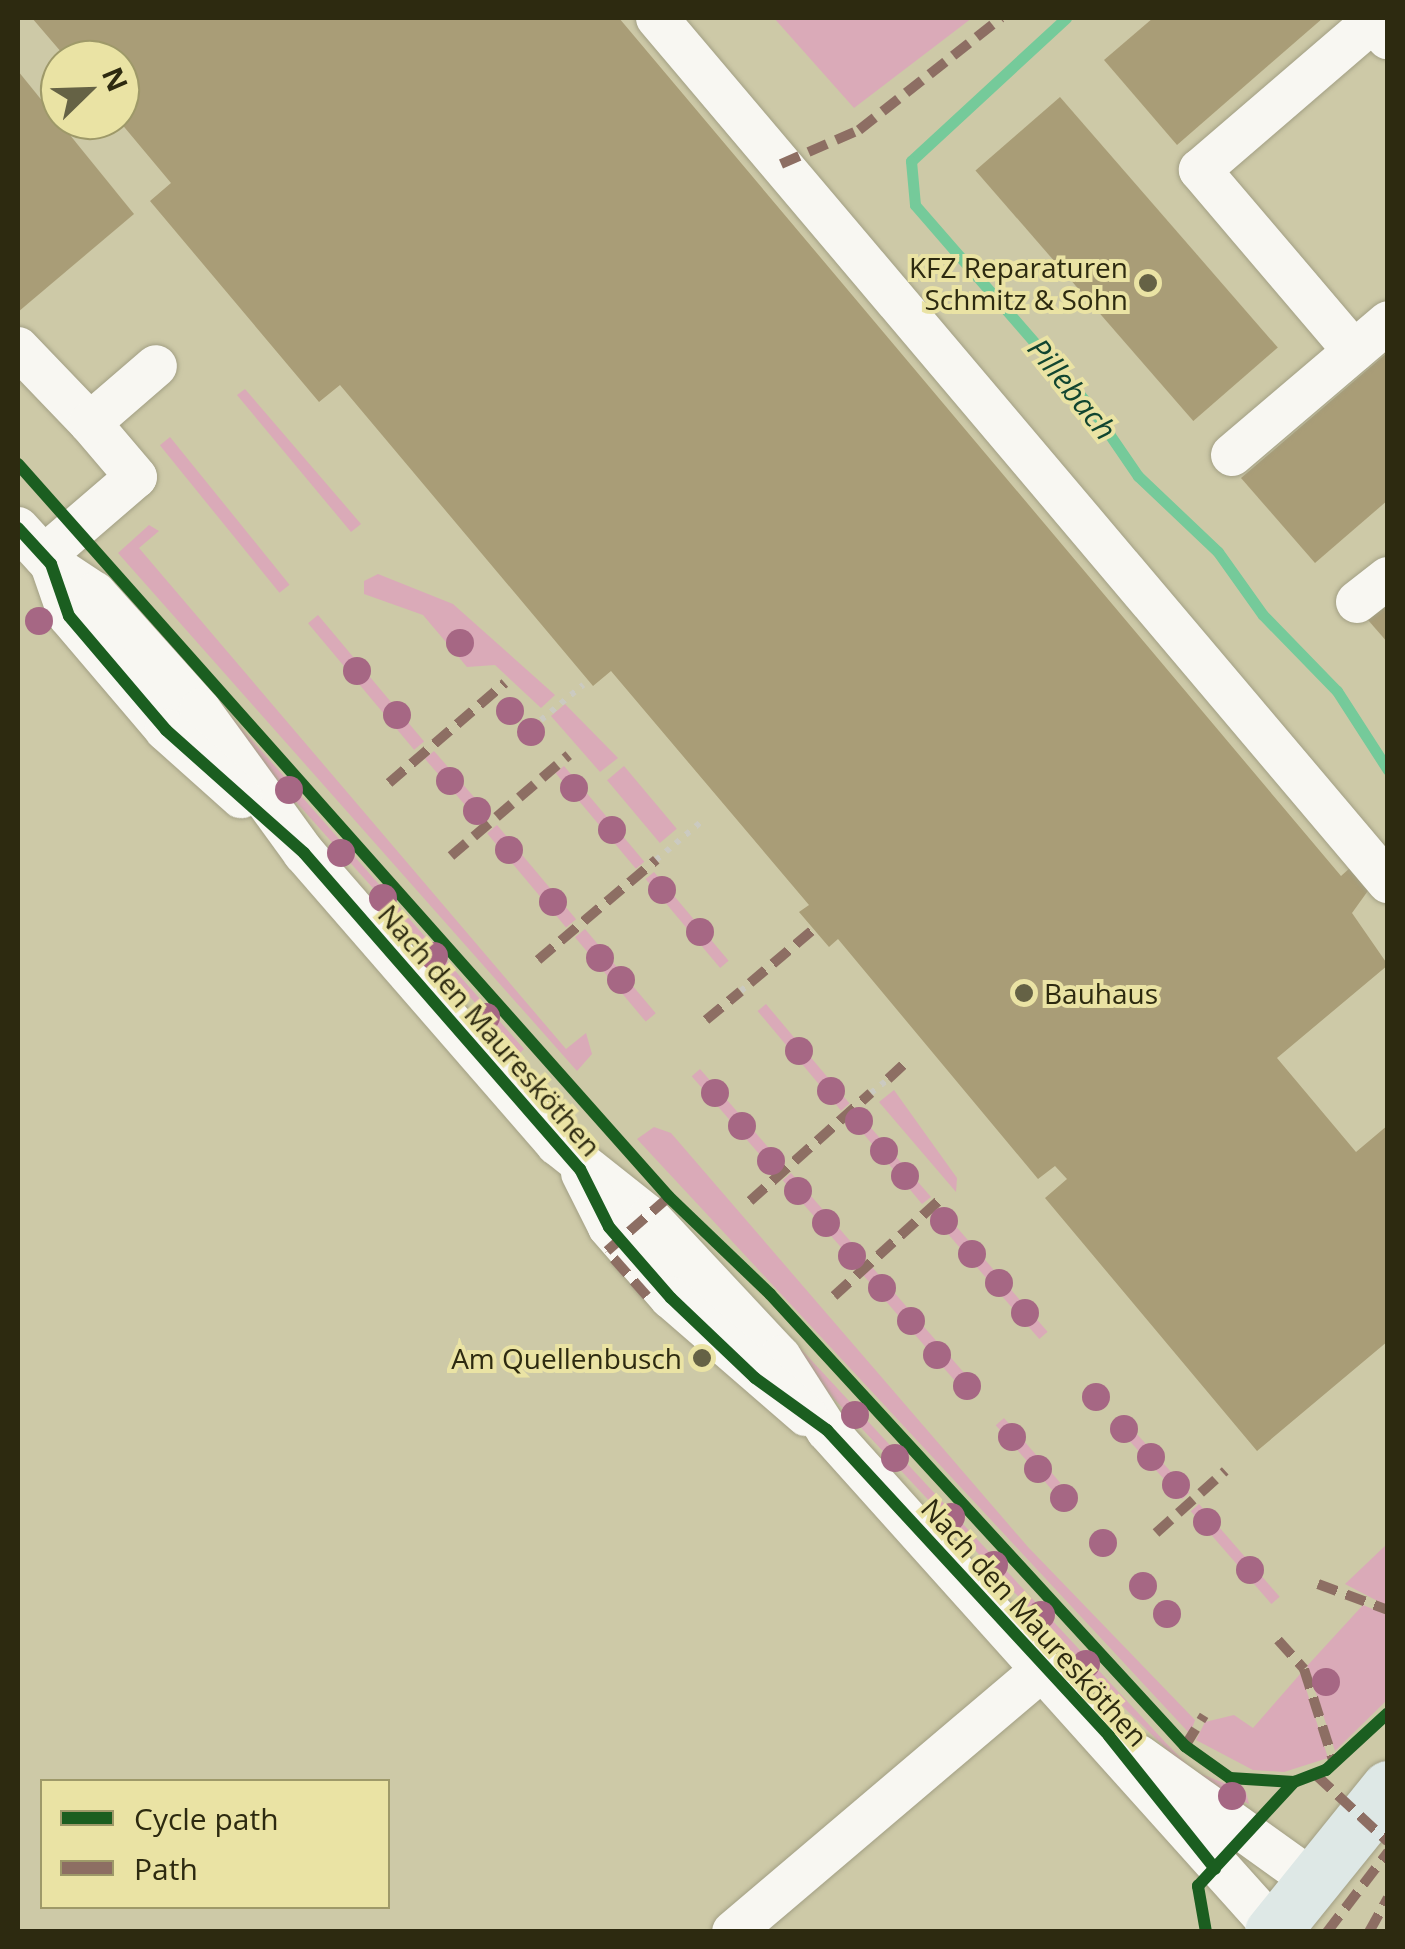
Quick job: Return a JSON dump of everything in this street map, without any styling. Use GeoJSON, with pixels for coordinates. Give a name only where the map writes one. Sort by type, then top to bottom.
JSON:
{"type":"FeatureCollection","features":[{"type":"Feature","properties":{"kind":"main road"},"geometry":{"type":"LineString","coordinates":[[1273,1930],[1388,1788]]}},
{"type":"Feature","properties":{"kind":"street"},"geometry":{"type":"LineString","coordinates":[[657,18],[1388,882]]}},
{"type":"Feature","properties":{"kind":"street"},"geometry":{"type":"LineString","coordinates":[[1354,351],[1200,170],[1374,22],[1388,38]]}},
{"type":"Feature","properties":{"kind":"street"},"geometry":{"type":"LineString","coordinates":[[1232,455],[1388,322]]}},
{"type":"Feature","properties":{"kind":"street"},"geometry":{"type":"LineString","coordinates":[[18,348],[136,477],[37,550]]}},
{"type":"Feature","properties":{"kind":"street"},"geometry":{"type":"LineString","coordinates":[[90,423],[156,366]]}},
{"type":"Feature","properties":{"kind":"street"},"geometry":{"type":"LineString","coordinates":[[18,385],[90,423]]}},
{"type":"Feature","properties":{"kind":"street","name":"Nach den Mauresköthen"},"geometry":{"type":"LineString","coordinates":[[37,550],[95,592],[200,710],[304,854],[580,1169],[649,1216],[780,1358],[827,1430],[1041,1671],[1109,1736],[1311,1879]]}},
{"type":"Feature","properties":{"kind":"street"},"geometry":{"type":"LineString","coordinates":[[733,1932],[1041,1671]]}},
{"type":"Feature","properties":{"kind":"street","name":"Nach den Mauresköthen"},"geometry":{"type":"LineString","coordinates":[[1109,1736],[1196,1848],[1273,1930]]}},
{"type":"Feature","properties":{"kind":"path"},"geometry":{"type":"LineString","coordinates":[[540,720],[582,685]]}},
{"type":"Feature","properties":{"kind":"path"},"geometry":{"type":"LineString","coordinates":[[656,860],[702,822]]}},
{"type":"Feature","properties":{"kind":"path"},"geometry":{"type":"LineString","coordinates":[[740,992],[750,984]]}},
{"type":"Feature","properties":{"kind":"path"},"geometry":{"type":"LineString","coordinates":[[872,1094],[888,1079]]}},
{"type":"Feature","properties":{"kind":"shaded area"},"geometry":{"type":"Polygon","coordinates":[[[774,18],[972,18],[854,108],[774,18]]]}},
{"type":"Feature","properties":{"kind":"shaded area"},"geometry":{"type":"Polygon","coordinates":[[[245,389],[361,524],[351,532],[237,395],[245,389]]]}},
{"type":"Feature","properties":{"kind":"shaded area"},"geometry":{"type":"Polygon","coordinates":[[[170,437],[290,585],[279,593],[160,445],[170,437]]]}},
{"type":"Feature","properties":{"kind":"shaded area"},"geometry":{"type":"Polygon","coordinates":[[[149,525],[159,531],[139,548],[566,1049],[586,1033],[592,1054],[577,1071],[118,553],[149,525]]]}},
{"type":"Feature","properties":{"kind":"shaded area"},"geometry":{"type":"Polygon","coordinates":[[[378,574],[453,604],[555,695],[541,708],[495,665],[467,667],[423,615],[364,594],[364,581],[378,574]]]}},
{"type":"Feature","properties":{"kind":"shaded area"},"geometry":{"type":"Polygon","coordinates":[[[318,615],[424,741],[414,750],[308,623],[318,615]]]}},
{"type":"Feature","properties":{"kind":"shaded area"},"geometry":{"type":"Polygon","coordinates":[[[155,630],[524,1049],[520,1053],[148,636],[155,630]]]}},
{"type":"Feature","properties":{"kind":"shaded area"},"geometry":{"type":"Polygon","coordinates":[[[565,704],[618,758],[600,772],[551,716],[565,704]]]}},
{"type":"Feature","properties":{"kind":"shaded area"},"geometry":{"type":"Polygon","coordinates":[[[434,751],[488,814],[479,822],[425,759],[434,751]]]}},
{"type":"Feature","properties":{"kind":"shaded area"},"geometry":{"type":"Polygon","coordinates":[[[564,766],[644,862],[636,869],[556,773],[564,766]]]}},
{"type":"Feature","properties":{"kind":"shaded area"},"geometry":{"type":"Polygon","coordinates":[[[624,766],[677,829],[660,843],[607,780],[624,766]]]}},
{"type":"Feature","properties":{"kind":"shaded area"},"geometry":{"type":"Polygon","coordinates":[[[497,825],[576,919],[566,928],[487,833],[497,825]]]}},
{"type":"Feature","properties":{"kind":"shaded area"},"geometry":{"type":"Polygon","coordinates":[[[654,872],[729,961],[720,968],[646,879],[654,872]]]}},
{"type":"Feature","properties":{"kind":"shaded area"},"geometry":{"type":"Polygon","coordinates":[[[585,929],[656,1013],[646,1022],[575,937],[585,929]]]}},
{"type":"Feature","properties":{"kind":"shaded area"},"geometry":{"type":"Polygon","coordinates":[[[766,1004],[850,1104],[841,1111],[758,1011],[766,1004]]]}},
{"type":"Feature","properties":{"kind":"shaded area"},"geometry":{"type":"Polygon","coordinates":[[[700,1069],[781,1162],[772,1169],[692,1076],[700,1069]]]}},
{"type":"Feature","properties":{"kind":"shaded area"},"geometry":{"type":"Polygon","coordinates":[[[894,1090],[957,1178],[956,1192],[879,1102],[894,1090]]]}},
{"type":"Feature","properties":{"kind":"shaded area"},"geometry":{"type":"Polygon","coordinates":[[[859,1114],[931,1197],[922,1204],[852,1120],[859,1114]]]}},
{"type":"Feature","properties":{"kind":"shaded area"},"geometry":{"type":"Polygon","coordinates":[[[654,1127],[671,1133],[1028,1547],[1195,1720],[1190,1734],[637,1139],[654,1127]]]}},
{"type":"Feature","properties":{"kind":"shaded area"},"geometry":{"type":"Polygon","coordinates":[[[791,1173],[863,1255],[854,1262],[783,1180],[791,1173]]]}},
{"type":"Feature","properties":{"kind":"shaded area"},"geometry":{"type":"Polygon","coordinates":[[[940,1208],[1048,1332],[1039,1339],[932,1215],[940,1208]]]}},
{"type":"Feature","properties":{"kind":"shaded area"},"geometry":{"type":"Polygon","coordinates":[[[872,1267],[980,1392],[971,1399],[863,1275],[872,1267]]]}},
{"type":"Feature","properties":{"kind":"shaded area"},"geometry":{"type":"Polygon","coordinates":[[[761,1306],[1166,1743],[1194,1771],[1246,1792],[1249,1804],[1201,1783],[1099,1683],[754,1313],[761,1306]]]}},
{"type":"Feature","properties":{"kind":"shaded area"},"geometry":{"type":"Polygon","coordinates":[[[1004,1418],[1060,1483],[1052,1490],[996,1425],[1004,1418]]]}},
{"type":"Feature","properties":{"kind":"shaded area"},"geometry":{"type":"Polygon","coordinates":[[[1126,1422],[1190,1493],[1182,1499],[1119,1429],[1126,1422]]]}},
{"type":"Feature","properties":{"kind":"shaded area"},"geometry":{"type":"Polygon","coordinates":[[[1199,1504],[1280,1597],[1271,1604],[1191,1511],[1199,1504]]]}},
{"type":"Feature","properties":{"kind":"shaded area"},"geometry":{"type":"Polygon","coordinates":[[[1387,1544],[1387,1606],[1345,1584],[1387,1544]]]}},
{"type":"Feature","properties":{"kind":"shaded area"},"geometry":{"type":"Polygon","coordinates":[[[1363,1605],[1387,1615],[1387,1700],[1335,1751],[1307,1666],[1363,1605]]]}},
{"type":"Feature","properties":{"kind":"shaded area"},"geometry":{"type":"Polygon","coordinates":[[[1301,1673],[1328,1758],[1284,1772],[1253,1770],[1196,1740],[1205,1722],[1234,1715],[1253,1728],[1301,1673]]]}},
{"type":"Feature","properties":{"kind":"building"},"geometry":{"type":"Polygon","coordinates":[[[32,18],[619,18],[1341,876],[1351,867],[1370,888],[1352,913],[1388,965],[1277,1058],[1356,1152],[1388,1125],[1388,1341],[1257,1451],[1045,1198],[1067,1179],[1055,1166],[1038,1179],[838,939],[829,947],[799,912],[809,905],[611,671],[593,686],[340,385],[319,402],[150,201],[171,183],[135,140],[140,140],[140,40],[51,40],[32,18]]]}},
{"type":"Feature","properties":{"kind":"building"},"geometry":{"type":"Polygon","coordinates":[[[1153,18],[1323,18],[1177,145],[1104,60],[1153,18]]]}},
{"type":"Feature","properties":{"kind":"building"},"geometry":{"type":"Polygon","coordinates":[[[18,71],[40,98],[40,140],[74,140],[134,214],[18,312],[18,71]]]}},
{"type":"Feature","properties":{"kind":"building"},"geometry":{"type":"Polygon","coordinates":[[[1060,97],[1278,348],[1193,421],[975,170],[1060,97]]]}},
{"type":"Feature","properties":{"kind":"building"},"geometry":{"type":"Polygon","coordinates":[[[1388,352],[1388,500],[1315,563],[1241,478],[1388,352]]]}},
{"type":"Feature","properties":{"kind":"building"},"geometry":{"type":"Polygon","coordinates":[[[1388,604],[1388,643],[1368,620],[1388,604]]]}},
{"type":"Feature","properties":{"kind":"waterway","name":"Pillebach"},"geometry":{"type":"LineString","coordinates":[[1066,18],[911,161],[915,205],[1090,406],[1138,476],[1218,552],[1263,615],[1337,691],[1388,770]]}},
{"type":"Feature","properties":{"kind":"marked path"},"geometry":{"type":"LineString","coordinates":[[781,164],[859,130],[1001,18]]}},
{"type":"Feature","properties":{"kind":"marked path"},"geometry":{"type":"LineString","coordinates":[[389,783],[505,683]]}},
{"type":"Feature","properties":{"kind":"marked path"},"geometry":{"type":"LineString","coordinates":[[451,856],[569,755]]}},
{"type":"Feature","properties":{"kind":"marked path"},"geometry":{"type":"LineString","coordinates":[[538,960],[656,860]]}},
{"type":"Feature","properties":{"kind":"marked path"},"geometry":{"type":"LineString","coordinates":[[750,983],[814,929]]}},
{"type":"Feature","properties":{"kind":"marked path"},"geometry":{"type":"LineString","coordinates":[[706,1020],[741,991]]}},
{"type":"Feature","properties":{"kind":"marked path"},"geometry":{"type":"LineString","coordinates":[[888,1079],[904,1064]]}},
{"type":"Feature","properties":{"kind":"marked path"},"geometry":{"type":"LineString","coordinates":[[750,1201],[871,1093]]}},
{"type":"Feature","properties":{"kind":"marked path"},"geometry":{"type":"LineString","coordinates":[[834,1296],[944,1196]]}},
{"type":"Feature","properties":{"kind":"marked path"},"geometry":{"type":"LineString","coordinates":[[647,1296],[607,1251],[669,1197]]}},
{"type":"Feature","properties":{"kind":"marked path"},"geometry":{"type":"LineString","coordinates":[[1156,1533],[1225,1471]]}},
{"type":"Feature","properties":{"kind":"marked path"},"geometry":{"type":"LineString","coordinates":[[1318,1584],[1388,1610]]}},
{"type":"Feature","properties":{"kind":"marked path"},"geometry":{"type":"LineString","coordinates":[[1278,1640],[1304,1669],[1334,1763]]}},
{"type":"Feature","properties":{"kind":"marked path"},"geometry":{"type":"LineString","coordinates":[[1185,1746],[1204,1715]]}},
{"type":"Feature","properties":{"kind":"marked path"},"geometry":{"type":"LineString","coordinates":[[1316,1775],[1388,1842]]}},
{"type":"Feature","properties":{"kind":"marked path"},"geometry":{"type":"LineString","coordinates":[[1327,1932],[1388,1852]]}},
{"type":"Feature","properties":{"kind":"marked path"},"geometry":{"type":"LineString","coordinates":[[1369,1932],[1388,1898]]}},
{"type":"Feature","properties":{"kind":"cycle path"},"geometry":{"type":"LineString","coordinates":[[18,464],[669,1197],[770,1294],[1185,1746],[1230,1778],[1294,1782],[1326,1770],[1388,1713]]}},
{"type":"Feature","properties":{"kind":"cycle path"},"geometry":{"type":"LineString","coordinates":[[18,528],[51,564],[69,616],[166,730],[304,853],[580,1169],[609,1227],[671,1298],[755,1378],[827,1430],[1109,1736],[1215,1869]]}},
{"type":"Feature","properties":{"kind":"cycle path"},"geometry":{"type":"LineString","coordinates":[[1206,1932],[1198,1886],[1294,1782]]}},
{"type":"Feature","properties":{"kind":"place","name":"KFZ Reparaturen Schmitz & Sohn"},"geometry":{"type":"Point","coordinates":[1148,283]}},
{"type":"Feature","properties":{"kind":"place","name":"Bauhaus"},"geometry":{"type":"Point","coordinates":[1024,993]}},
{"type":"Feature","properties":{"kind":"place","name":"Am Quellenbusch"},"geometry":{"type":"Point","coordinates":[702,1358]}}]}
